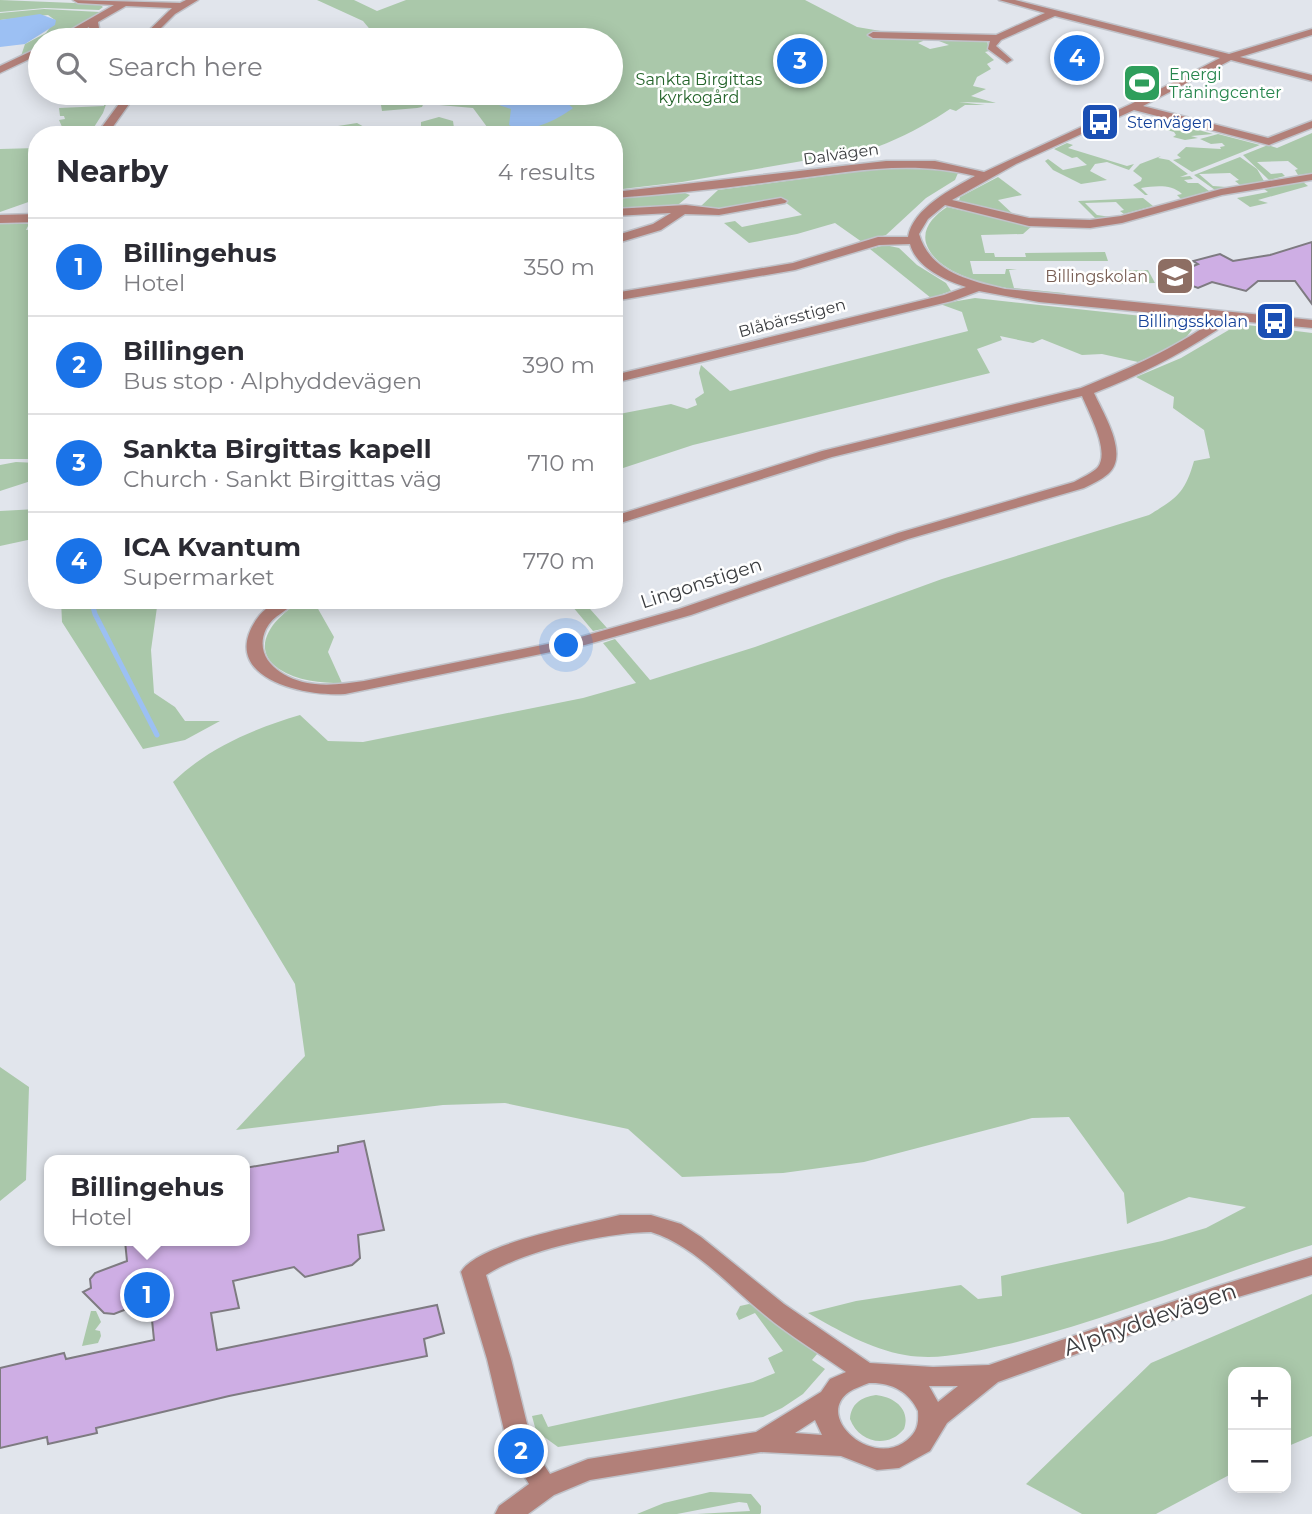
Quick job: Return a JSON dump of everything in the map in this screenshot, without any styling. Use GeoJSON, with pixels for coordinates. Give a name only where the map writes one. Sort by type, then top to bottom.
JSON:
{"type":"FeatureCollection","features":[{"type":"Feature","properties":{"kind":"street"},"geometry":{"type":"LineString","coordinates":[[79,0],[180,6]]}},
{"type":"Feature","properties":{"kind":"street"},"geometry":{"type":"LineString","coordinates":[[157,28],[180,6],[193,0]]}},
{"type":"Feature","properties":{"kind":"street"},"geometry":{"type":"LineString","coordinates":[[1004,0],[1312,78]]}},
{"type":"Feature","properties":{"kind":"street"},"geometry":{"type":"LineString","coordinates":[[80,28],[124,3]]}},
{"type":"Feature","properties":{"kind":"street"},"geometry":{"type":"LineString","coordinates":[[873,34],[996,38],[1054,13]]}},
{"type":"Feature","properties":{"kind":"street"},"geometry":{"type":"LineString","coordinates":[[93,21],[94,28]]}},
{"type":"Feature","properties":{"kind":"street"},"geometry":{"type":"LineString","coordinates":[[1312,32],[1229,58],[1134,107],[987,176],[942,201],[919,220],[913,240],[928,262],[950,276],[977,287],[1039,298],[1312,324]]}},
{"type":"Feature","properties":{"kind":"street"},"geometry":{"type":"LineString","coordinates":[[996,38],[990,47],[1007,61]]}},
{"type":"Feature","properties":{"kind":"street"},"geometry":{"type":"LineString","coordinates":[[0,70],[28,56]]}},
{"type":"Feature","properties":{"kind":"street"},"geometry":{"type":"LineString","coordinates":[[108,126],[125,105]]}},
{"type":"Feature","properties":{"kind":"street"},"geometry":{"type":"LineString","coordinates":[[1134,107],[1269,142],[1312,124]]}},
{"type":"Feature","properties":{"kind":"street","name":"Dalvägen"},"geometry":{"type":"LineString","coordinates":[[623,194],[904,161],[952,166],[987,176]]}},
{"type":"Feature","properties":{"kind":"street"},"geometry":{"type":"LineString","coordinates":[[942,201],[1029,222],[1090,225],[1221,192],[1312,177]]}},
{"type":"Feature","properties":{"kind":"street"},"geometry":{"type":"LineString","coordinates":[[623,238],[640,234],[666,222],[698,197],[701,191],[699,187]]}},
{"type":"Feature","properties":{"kind":"street"},"geometry":{"type":"LineString","coordinates":[[623,212],[684,209],[719,212],[781,201]]}},
{"type":"Feature","properties":{"kind":"street"},"geometry":{"type":"LineString","coordinates":[[0,219],[28,218]]}},
{"type":"Feature","properties":{"kind":"street"},"geometry":{"type":"LineString","coordinates":[[623,295],[795,266],[878,241],[913,240]]}},
{"type":"Feature","properties":{"kind":"street","name":"Blåbärsstigen"},"geometry":{"type":"LineString","coordinates":[[623,378],[956,296],[977,287]]}},
{"type":"Feature","properties":{"kind":"street"},"geometry":{"type":"LineString","coordinates":[[623,518],[853,447],[1025,408],[1086,390],[1160,362],[1212,327],[1212,316]]}},
{"type":"Feature","properties":{"kind":"street","name":"Lingonstigen"},"geometry":{"type":"LineString","coordinates":[[276,609],[256,632],[254,652],[259,662],[276,677],[313,689],[338,690],[364,686],[506,658],[612,633],[685,612],[903,536],[1060,491],[1094,478],[1104,470],[1110,455],[1104,431],[1086,390]]}},
{"type":"Feature","properties":{"kind":"street"},"geometry":{"type":"LineString","coordinates":[[545,1486],[521,1451],[499,1359],[473,1272],[500,1255],[620,1224],[651,1223],[673,1230],[776,1311],[877,1373],[906,1381],[920,1392],[929,1407],[932,1423],[926,1438],[915,1451],[898,1458],[878,1460],[858,1456],[841,1446],[826,1424],[827,1400]]}},
{"type":"Feature","properties":{"kind":"street","name":"Alphyddevägen"},"geometry":{"type":"LineString","coordinates":[[877,1373],[933,1377],[989,1375],[1223,1293],[1312,1266]]}},
{"type":"Feature","properties":{"kind":"street"},"geometry":{"type":"LineString","coordinates":[[761,1442],[827,1400],[842,1382],[877,1373]]}},
{"type":"Feature","properties":{"kind":"street","name":"Alphyddevägen"},"geometry":{"type":"LineString","coordinates":[[932,1423],[949,1404],[989,1375]]}},
{"type":"Feature","properties":{"kind":"street"},"geometry":{"type":"LineString","coordinates":[[508,1514],[545,1486],[588,1470],[761,1442],[841,1446]]}},
{"type":"Feature","properties":{"kind":"green space"},"geometry":{"type":"Polygon","coordinates":[[[0,0],[99,4],[103,7],[99,10],[45,8],[0,12],[0,0]]]}},
{"type":"Feature","properties":{"kind":"green space","name":"Sankta Birgittas kyrkogård"},"geometry":{"type":"Polygon","coordinates":[[[317,0],[354,0],[377,11],[406,0],[805,0],[857,27],[922,38],[923,41],[918,43],[930,49],[949,45],[934,39],[987,40],[989,51],[985,52],[994,60],[987,64],[991,69],[977,77],[973,86],[986,89],[971,96],[996,103],[959,102],[985,105],[965,105],[956,111],[950,109],[901,137],[843,157],[623,189],[623,126],[486,126],[473,108],[439,105],[623,105],[623,28],[369,28],[363,21],[317,0]]]}},
{"type":"Feature","properties":{"kind":"green space"},"geometry":{"type":"Polygon","coordinates":[[[44,9],[100,12],[74,28],[49,28],[55,20],[48,15],[0,20],[0,13],[44,9]]]}},
{"type":"Feature","properties":{"kind":"green space"},"geometry":{"type":"Polygon","coordinates":[[[28,42],[28,55],[20,59],[28,42]]]}},
{"type":"Feature","properties":{"kind":"green space"},"geometry":{"type":"Polygon","coordinates":[[[381,105],[423,105],[422,107],[382,111],[381,105]]]}},
{"type":"Feature","properties":{"kind":"green space"},"geometry":{"type":"Polygon","coordinates":[[[104,106],[95,126],[62,126],[59,120],[65,119],[60,116],[59,108],[104,106]]]}},
{"type":"Feature","properties":{"kind":"green space"},"geometry":{"type":"Polygon","coordinates":[[[439,117],[453,121],[454,126],[421,126],[421,122],[439,117]]]}},
{"type":"Feature","properties":{"kind":"green space"},"geometry":{"type":"Polygon","coordinates":[[[1166,121],[1213,134],[1191,136],[1198,138],[1185,140],[1173,137],[1176,135],[1174,132],[1154,126],[1166,121]]]}},
{"type":"Feature","properties":{"kind":"green space"},"geometry":{"type":"Polygon","coordinates":[[[357,123],[362,126],[338,126],[357,123]]]}},
{"type":"Feature","properties":{"kind":"green space"},"geometry":{"type":"Polygon","coordinates":[[[1312,133],[1312,174],[1298,175],[1295,170],[1298,169],[1288,161],[1257,162],[1271,174],[1282,173],[1285,176],[1269,180],[1243,155],[1268,145],[1277,148],[1312,133]]]}},
{"type":"Feature","properties":{"kind":"green space"},"geometry":{"type":"Polygon","coordinates":[[[1218,134],[1260,145],[1192,172],[1173,160],[1181,158],[1177,155],[1186,147],[1221,149],[1220,147],[1225,146],[1222,143],[1211,144],[1200,139],[1218,134]]]}},
{"type":"Feature","properties":{"kind":"green space"},"geometry":{"type":"Polygon","coordinates":[[[1067,143],[1073,145],[1068,148],[1127,166],[1134,164],[1129,170],[1107,162],[1095,164],[1090,171],[1107,180],[1081,184],[1053,170],[1045,161],[1048,159],[1063,170],[1087,165],[1077,157],[1072,158],[1054,149],[1067,143]]]}},
{"type":"Feature","properties":{"kind":"green space"},"geometry":{"type":"Polygon","coordinates":[[[28,148],[28,202],[0,212],[0,149],[28,148]]]}},
{"type":"Feature","properties":{"kind":"green space"},"geometry":{"type":"Polygon","coordinates":[[[1161,156],[1158,158],[1169,160],[1188,174],[1180,177],[1190,176],[1193,179],[1184,180],[1188,183],[1198,183],[1209,191],[1181,199],[1177,195],[1182,194],[1178,191],[1158,186],[1141,188],[1148,195],[1145,195],[1133,185],[1142,178],[1133,171],[1140,164],[1161,156]]]}},
{"type":"Feature","properties":{"kind":"green space"},"geometry":{"type":"Polygon","coordinates":[[[1240,157],[1257,169],[1264,181],[1240,185],[1235,181],[1239,180],[1230,173],[1199,174],[1213,186],[1226,187],[1215,190],[1194,175],[1240,157]]]}},
{"type":"Feature","properties":{"kind":"green space"},"geometry":{"type":"Polygon","coordinates":[[[907,165],[958,173],[955,180],[926,198],[886,235],[862,242],[835,223],[797,234],[749,243],[724,223],[735,221],[742,227],[802,215],[781,199],[718,210],[701,206],[718,190],[907,165]]]}},
{"type":"Feature","properties":{"kind":"green space"},"geometry":{"type":"Polygon","coordinates":[[[998,177],[1022,195],[998,200],[1014,215],[959,201],[960,197],[998,177]]]}},
{"type":"Feature","properties":{"kind":"green space"},"geometry":{"type":"Polygon","coordinates":[[[1303,182],[1308,186],[1258,200],[1268,203],[1250,207],[1237,198],[1268,192],[1264,189],[1303,182]]]}},
{"type":"Feature","properties":{"kind":"green space"},"geometry":{"type":"Polygon","coordinates":[[[685,193],[690,195],[679,204],[623,210],[623,198],[685,193]]]}},
{"type":"Feature","properties":{"kind":"green space"},"geometry":{"type":"Polygon","coordinates":[[[1143,198],[1153,206],[1124,214],[1120,211],[1124,210],[1116,202],[1085,203],[1097,215],[1111,217],[1097,220],[1078,201],[1143,198]]]}},
{"type":"Feature","properties":{"kind":"green space"},"geometry":{"type":"Polygon","coordinates":[[[947,207],[1032,226],[1023,234],[981,235],[985,253],[994,253],[995,257],[1026,257],[1025,253],[1105,252],[1108,261],[970,261],[973,274],[1005,274],[1006,269],[1017,269],[1009,270],[1014,288],[1064,293],[1070,296],[1011,289],[968,278],[949,269],[935,257],[926,243],[928,227],[947,207]]]}},
{"type":"Feature","properties":{"kind":"green space"},"geometry":{"type":"Polygon","coordinates":[[[0,224],[28,224],[28,459],[0,459],[0,224]]]}},
{"type":"Feature","properties":{"kind":"green space"},"geometry":{"type":"Polygon","coordinates":[[[885,245],[899,248],[917,265],[946,283],[951,291],[931,298],[870,249],[885,245]]]}},
{"type":"Feature","properties":{"kind":"green space"},"geometry":{"type":"Polygon","coordinates":[[[1148,270],[1155,283],[1111,284],[1105,271],[1148,270]]]}},
{"type":"Feature","properties":{"kind":"green space"},"geometry":{"type":"Polygon","coordinates":[[[975,298],[1198,322],[1181,344],[1138,362],[1102,354],[1082,355],[1042,339],[1033,343],[1000,336],[1002,340],[977,349],[990,373],[693,445],[623,468],[623,413],[671,404],[687,409],[697,405],[695,399],[704,393],[699,373],[701,365],[730,391],[968,331],[962,312],[940,304],[975,298]]]}},
{"type":"Feature","properties":{"kind":"green space"},"geometry":{"type":"Polygon","coordinates":[[[1239,324],[1312,333],[1312,1245],[1082,1324],[967,1353],[918,1357],[867,1344],[808,1313],[856,1301],[961,1285],[978,1299],[1002,1296],[1001,1276],[1162,1241],[1206,1228],[1246,1207],[1189,1197],[1127,1224],[1124,1193],[1069,1117],[1032,1118],[864,1162],[783,1173],[682,1177],[628,1129],[505,1103],[443,1105],[236,1130],[305,1056],[295,984],[173,782],[187,770],[232,741],[300,715],[328,741],[363,742],[583,698],[636,683],[603,643],[615,639],[650,680],[755,647],[942,579],[1149,515],[1179,494],[1194,461],[1210,458],[1204,430],[1173,408],[1174,397],[1136,377],[1181,358],[1239,324]]]}},
{"type":"Feature","properties":{"kind":"green space"},"geometry":{"type":"Polygon","coordinates":[[[28,463],[28,482],[0,491],[0,465],[28,463]]]}},
{"type":"Feature","properties":{"kind":"green space"},"geometry":{"type":"Polygon","coordinates":[[[28,509],[28,540],[0,546],[0,511],[28,509]]]}},
{"type":"Feature","properties":{"kind":"green space"},"geometry":{"type":"Polygon","coordinates":[[[61,609],[157,609],[151,650],[154,693],[175,707],[185,721],[220,721],[185,740],[143,749],[62,622],[61,609]]]}},
{"type":"Feature","properties":{"kind":"green space"},"geometry":{"type":"Polygon","coordinates":[[[290,609],[318,609],[334,637],[328,652],[342,683],[301,679],[279,669],[269,660],[265,650],[266,640],[270,630],[290,609]]]}},
{"type":"Feature","properties":{"kind":"green space"},"geometry":{"type":"Polygon","coordinates":[[[575,609],[590,609],[607,628],[593,631],[575,609]]]}},
{"type":"Feature","properties":{"kind":"green space"},"geometry":{"type":"Polygon","coordinates":[[[0,1067],[29,1087],[26,1180],[0,1201],[0,1067]]]}},
{"type":"Feature","properties":{"kind":"green space"},"geometry":{"type":"Polygon","coordinates":[[[1312,1294],[1312,1436],[1291,1445],[1291,1367],[1228,1367],[1228,1476],[1156,1514],[1082,1514],[1026,1484],[1151,1363],[1312,1294]]]}},
{"type":"Feature","properties":{"kind":"green space"},"geometry":{"type":"Polygon","coordinates":[[[749,1304],[773,1318],[818,1353],[812,1360],[825,1369],[803,1394],[782,1408],[763,1417],[558,1447],[536,1431],[532,1416],[542,1414],[548,1427],[753,1382],[775,1373],[768,1358],[783,1351],[755,1313],[739,1320],[736,1314],[740,1306],[749,1304]]]}},
{"type":"Feature","properties":{"kind":"green space"},"geometry":{"type":"Polygon","coordinates":[[[91,1311],[96,1311],[101,1322],[95,1330],[100,1331],[101,1336],[98,1343],[82,1346],[91,1311]]]}},
{"type":"Feature","properties":{"kind":"green space"},"geometry":{"type":"Polygon","coordinates":[[[876,1395],[895,1401],[903,1410],[906,1422],[904,1429],[897,1435],[882,1441],[860,1434],[850,1419],[852,1409],[858,1402],[876,1395]]]}},
{"type":"Feature","properties":{"kind":"green space"},"geometry":{"type":"Polygon","coordinates":[[[710,1492],[751,1494],[761,1506],[761,1513],[697,1514],[750,1511],[747,1503],[739,1502],[677,1514],[637,1514],[664,1503],[710,1492]]]}},
{"type":"Feature","properties":{"kind":"water"},"geometry":{"type":"Polygon","coordinates":[[[40,14],[56,20],[55,25],[50,28],[28,28],[28,42],[25,44],[0,47],[0,20],[40,14]]]}},
{"type":"Feature","properties":{"kind":"water"},"geometry":{"type":"Polygon","coordinates":[[[499,105],[569,105],[573,108],[538,126],[509,125],[511,109],[499,105]]]}},
{"type":"Feature","properties":{"kind":"building","name":"Billingskolan"},"geometry":{"type":"Polygon","coordinates":[[[1312,242],[1312,304],[1295,281],[1258,281],[1246,291],[1212,282],[1198,288],[1168,277],[1198,264],[1193,261],[1220,254],[1233,261],[1270,255],[1312,242]]]}},
{"type":"Feature","properties":{"kind":"building"},"geometry":{"type":"Polygon","coordinates":[[[364,1141],[384,1230],[358,1235],[360,1258],[352,1265],[305,1277],[294,1267],[233,1281],[239,1308],[211,1313],[217,1350],[437,1305],[444,1333],[424,1339],[427,1356],[229,1396],[96,1428],[97,1433],[48,1444],[47,1437],[0,1448],[0,1368],[64,1353],[66,1359],[154,1340],[150,1300],[114,1314],[104,1313],[83,1292],[91,1288],[90,1279],[95,1273],[127,1261],[126,1246],[250,1246],[250,1167],[338,1152],[338,1146],[364,1141]]]}},
{"type":"Feature","properties":{"kind":"waterway"},"geometry":{"type":"LineString","coordinates":[[94,609],[157,735]]}},
{"type":"Feature","properties":{"kind":"place","name":"ICA Kvantum"},"geometry":{"type":"Point","coordinates":[1077,58]}},
{"type":"Feature","properties":{"kind":"place","name":"Sankta Birgittas kapell"},"geometry":{"type":"Point","coordinates":[800,61]}},
{"type":"Feature","properties":{"kind":"place","name":"Energi Träningcenter"},"geometry":{"type":"Point","coordinates":[1142,83]}},
{"type":"Feature","properties":{"kind":"place","name":"Stenvägen"},"geometry":{"type":"Point","coordinates":[1100,122]}},
{"type":"Feature","properties":{"kind":"place","name":"Billingskolan"},"geometry":{"type":"Point","coordinates":[1175,276]}},
{"type":"Feature","properties":{"kind":"place","name":"Billingsskolan"},"geometry":{"type":"Point","coordinates":[1275,321]}},
{"type":"Feature","properties":{"kind":"place","name":"Billingehus"},"geometry":{"type":"Point","coordinates":[147,1295]}},
{"type":"Feature","properties":{"kind":"place","name":"Billingen"},"geometry":{"type":"Point","coordinates":[521,1451]}}]}
